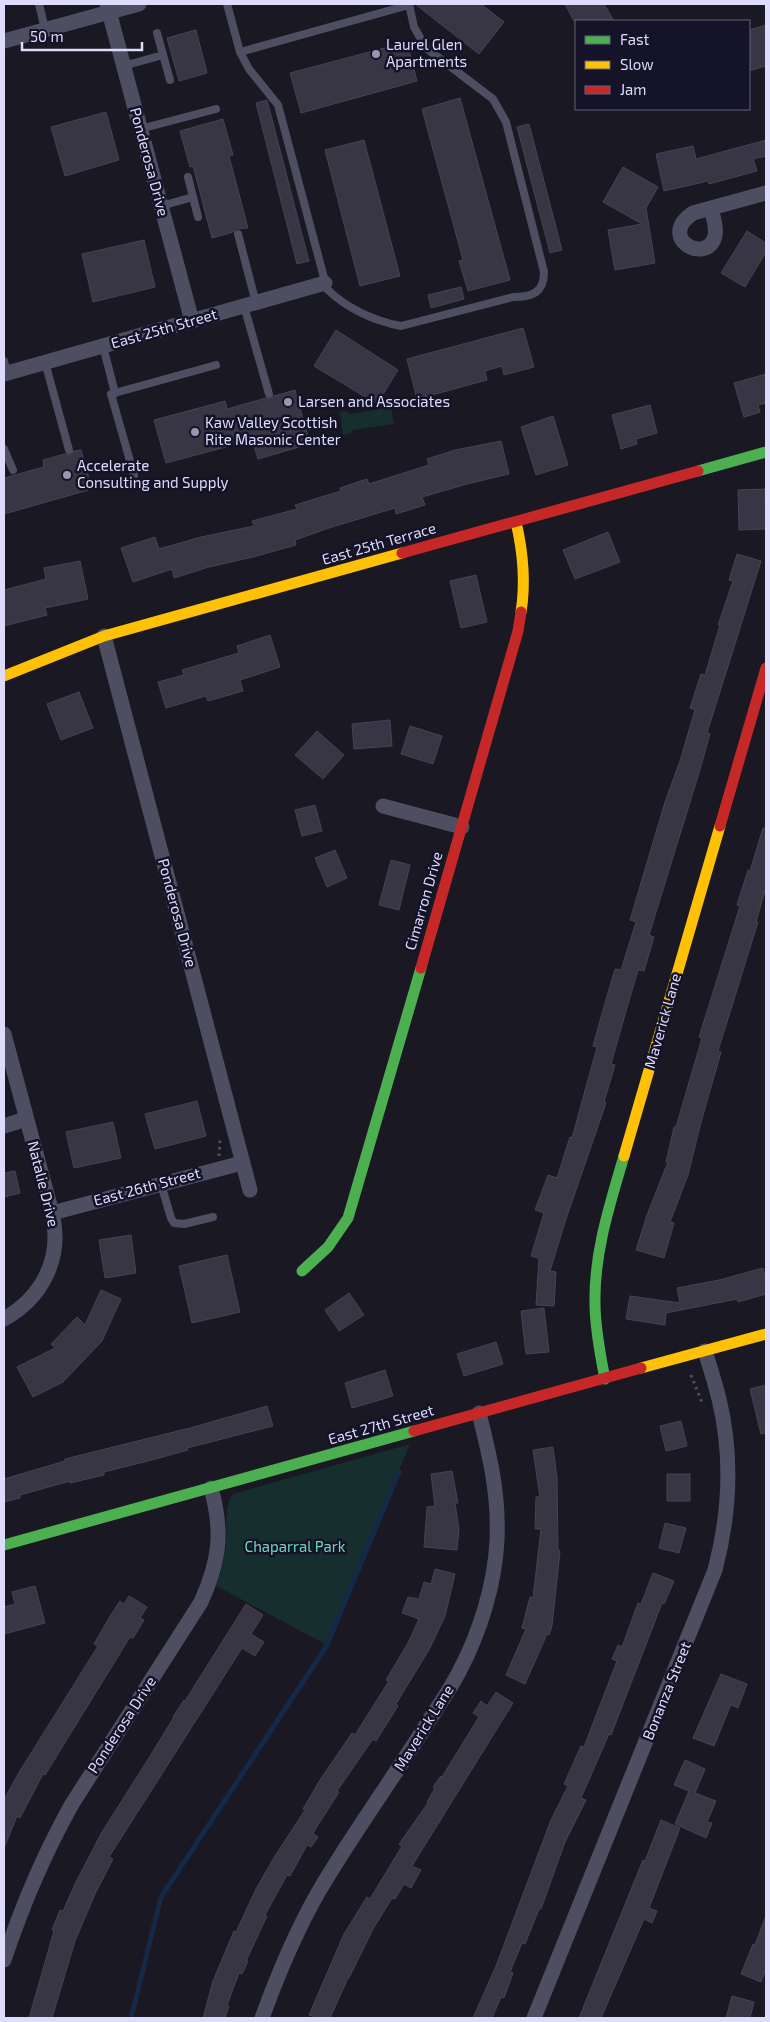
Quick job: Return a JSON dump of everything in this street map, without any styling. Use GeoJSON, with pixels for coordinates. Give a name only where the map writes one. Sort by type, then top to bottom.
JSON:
{"type":"FeatureCollection","features":[{"type":"Feature","properties":{"kind":"street"},"geometry":{"type":"LineString","coordinates":[[4,41],[108,8],[139,4]]}},
{"type":"Feature","properties":{"kind":"street","name":"Ponderosa Drive"},"geometry":{"type":"LineString","coordinates":[[108,8],[192,321]]}},
{"type":"Feature","properties":{"kind":"street"},"geometry":{"type":"LineString","coordinates":[[711,208],[766,193]]}},
{"type":"Feature","properties":{"kind":"street","name":"East 25th Street"},"geometry":{"type":"LineString","coordinates":[[5,369],[45,362],[325,283]]}},
{"type":"Feature","properties":{"kind":"street","name":"East 25th Terrace"},"geometry":{"type":"LineString","coordinates":[[4,676],[104,636],[766,452]]}},
{"type":"Feature","properties":{"kind":"street","name":"Cimarron Drive"},"geometry":{"type":"LineString","coordinates":[[302,1271],[318,1260],[330,1247],[348,1218],[518,631],[524,598],[525,571],[516,522]]}},
{"type":"Feature","properties":{"kind":"street","name":"Ponderosa Drive"},"geometry":{"type":"LineString","coordinates":[[104,636],[250,1190]]}},
{"type":"Feature","properties":{"kind":"street","name":"Maverick Lane"},"geometry":{"type":"LineString","coordinates":[[605,1379],[597,1340],[594,1309],[595,1274],[604,1226],[766,668]]}},
{"type":"Feature","properties":{"kind":"street"},"geometry":{"type":"LineString","coordinates":[[383,806],[462,827]]}},
{"type":"Feature","properties":{"kind":"street","name":"Natalie Drive"},"geometry":{"type":"LineString","coordinates":[[4,1034],[56,1232],[55,1249],[51,1265],[44,1280],[31,1298],[19,1310],[4,1319]]}},
{"type":"Feature","properties":{"kind":"street"},"geometry":{"type":"LineString","coordinates":[[4,1126],[26,1119]]}},
{"type":"Feature","properties":{"kind":"street","name":"East 26th Street"},"geometry":{"type":"LineString","coordinates":[[52,1212],[242,1162]]}},
{"type":"Feature","properties":{"kind":"street","name":"East 27th Street"},"geometry":{"type":"LineString","coordinates":[[4,1545],[766,1334]]}},
{"type":"Feature","properties":{"kind":"street","name":"Bonanza Street"},"geometry":{"type":"LineString","coordinates":[[534,2018],[715,1570],[724,1538],[729,1478],[726,1441],[719,1399],[705,1351]]}},
{"type":"Feature","properties":{"kind":"street","name":"Maverick Lane"},"geometry":{"type":"LineString","coordinates":[[262,2018],[288,1950],[320,1889],[460,1671],[474,1640],[485,1608],[497,1541],[496,1495],[492,1465],[479,1413]]}},
{"type":"Feature","properties":{"kind":"street","name":"Ponderosa Drive"},"geometry":{"type":"LineString","coordinates":[[4,1960],[20,1911],[55,1834],[72,1804],[201,1602],[212,1579],[218,1554],[219,1529],[212,1488]]}},
{"type":"Feature","properties":{"kind":"lane"},"geometry":{"type":"LineString","coordinates":[[39,4],[45,29]]}},
{"type":"Feature","properties":{"kind":"lane"},"geometry":{"type":"LineString","coordinates":[[227,4],[240,52],[249,69],[278,105],[325,283],[327,289],[336,298],[386,323],[401,326],[513,297],[529,296],[536,293],[544,279],[544,272],[506,122],[493,99],[426,48],[414,27],[408,5],[240,52]]}},
{"type":"Feature","properties":{"kind":"lane"},"geometry":{"type":"LineString","coordinates":[[157,33],[170,80]]}},
{"type":"Feature","properties":{"kind":"lane"},"geometry":{"type":"LineString","coordinates":[[123,66],[163,55]]}},
{"type":"Feature","properties":{"kind":"lane"},"geometry":{"type":"LineString","coordinates":[[140,129],[216,109]]}},
{"type":"Feature","properties":{"kind":"lane"},"geometry":{"type":"LineString","coordinates":[[188,177],[198,217]]}},
{"type":"Feature","properties":{"kind":"lane"},"geometry":{"type":"LineString","coordinates":[[161,206],[193,197]]}},
{"type":"Feature","properties":{"kind":"lane"},"geometry":{"type":"LineString","coordinates":[[238,234],[250,304],[269,394]]}},
{"type":"Feature","properties":{"kind":"lane"},"geometry":{"type":"LineString","coordinates":[[102,346],[116,392]]}},
{"type":"Feature","properties":{"kind":"lane"},"geometry":{"type":"LineString","coordinates":[[45,362],[69,450]]}},
{"type":"Feature","properties":{"kind":"lane"},"geometry":{"type":"LineString","coordinates":[[134,475],[112,394],[216,365]]}},
{"type":"Feature","properties":{"kind":"lane"},"geometry":{"type":"LineString","coordinates":[[4,449],[13,470]]}},
{"type":"Feature","properties":{"kind":"lane"},"geometry":{"type":"LineString","coordinates":[[161,1184],[174,1223],[184,1224],[213,1217]]}},
{"type":"Feature","properties":{"kind":"path"},"geometry":{"type":"LineString","coordinates":[[691,1376],[707,1413]]}},
{"type":"Feature","properties":{"kind":"green space"},"geometry":{"type":"Polygon","coordinates":[[[391,407],[394,424],[353,430],[349,434],[343,435],[340,412],[346,411],[351,414],[391,407]]]}},
{"type":"Feature","properties":{"kind":"green space","name":"Chaparral Park"},"geometry":{"type":"Polygon","coordinates":[[[410,1444],[327,1645],[216,1586],[225,1552],[228,1506],[233,1494],[410,1444]]]}},
{"type":"Feature","properties":{"kind":"building"},"geometry":{"type":"Polygon","coordinates":[[[415,4],[481,4],[504,22],[479,54],[415,4]]]}},
{"type":"Feature","properties":{"kind":"building"},"geometry":{"type":"Polygon","coordinates":[[[565,4],[604,4],[613,20],[575,20],[565,4]]]}},
{"type":"Feature","properties":{"kind":"building"},"geometry":{"type":"Polygon","coordinates":[[[766,25],[766,66],[750,71],[750,30],[766,25]]]}},
{"type":"Feature","properties":{"kind":"building"},"geometry":{"type":"Polygon","coordinates":[[[196,30],[207,73],[179,81],[167,38],[196,30]]]}},
{"type":"Feature","properties":{"kind":"building"},"geometry":{"type":"Polygon","coordinates":[[[407,42],[417,81],[301,113],[290,73],[407,42]]]}},
{"type":"Feature","properties":{"kind":"building"},"geometry":{"type":"Polygon","coordinates":[[[460,98],[510,280],[468,291],[459,261],[463,260],[422,109],[460,98]]]}},
{"type":"Feature","properties":{"kind":"building"},"geometry":{"type":"Polygon","coordinates":[[[267,100],[309,261],[297,264],[256,103],[267,100]]]}},
{"type":"Feature","properties":{"kind":"building"},"geometry":{"type":"Polygon","coordinates":[[[106,112],[119,160],[65,176],[51,127],[106,112]]]}},
{"type":"Feature","properties":{"kind":"building"},"geometry":{"type":"Polygon","coordinates":[[[223,119],[233,155],[229,156],[248,228],[236,229],[233,232],[212,238],[193,166],[190,167],[180,131],[223,119]]]}},
{"type":"Feature","properties":{"kind":"building"},"geometry":{"type":"Polygon","coordinates":[[[529,124],[562,250],[550,253],[517,127],[529,124]]]}},
{"type":"Feature","properties":{"kind":"building"},"geometry":{"type":"Polygon","coordinates":[[[364,140],[400,276],[360,286],[325,150],[364,140]]]}},
{"type":"Feature","properties":{"kind":"building"},"geometry":{"type":"Polygon","coordinates":[[[766,140],[766,156],[753,159],[757,171],[709,184],[708,181],[664,191],[656,154],[693,146],[696,159],[766,140]]]}},
{"type":"Feature","properties":{"kind":"building"},"geometry":{"type":"Polygon","coordinates":[[[623,167],[658,187],[646,208],[655,263],[615,270],[608,230],[642,224],[603,202],[623,167]]]}},
{"type":"Feature","properties":{"kind":"building"},"geometry":{"type":"Polygon","coordinates":[[[747,231],[766,243],[766,252],[745,287],[721,273],[747,231]]]}},
{"type":"Feature","properties":{"kind":"building"},"geometry":{"type":"Polygon","coordinates":[[[144,240],[155,287],[93,302],[82,254],[144,240]]]}},
{"type":"Feature","properties":{"kind":"building"},"geometry":{"type":"Polygon","coordinates":[[[461,287],[464,299],[431,308],[428,295],[461,287]]]}},
{"type":"Feature","properties":{"kind":"building"},"geometry":{"type":"Polygon","coordinates":[[[523,328],[534,367],[504,375],[502,366],[485,371],[487,380],[417,399],[407,359],[523,328]]]}},
{"type":"Feature","properties":{"kind":"building"},"geometry":{"type":"Polygon","coordinates":[[[336,330],[398,370],[377,404],[314,366],[336,330]]]}},
{"type":"Feature","properties":{"kind":"building"},"geometry":{"type":"Polygon","coordinates":[[[766,374],[766,403],[758,405],[760,412],[744,417],[734,383],[766,374]]]}},
{"type":"Feature","properties":{"kind":"building"},"geometry":{"type":"Polygon","coordinates":[[[295,390],[310,444],[258,459],[252,440],[166,463],[154,420],[225,401],[227,409],[266,398],[270,399],[295,390]]]}},
{"type":"Feature","properties":{"kind":"building"},"geometry":{"type":"Polygon","coordinates":[[[650,405],[657,433],[636,439],[637,444],[621,449],[612,415],[650,405]]]}},
{"type":"Feature","properties":{"kind":"building"},"geometry":{"type":"Polygon","coordinates":[[[553,416],[568,465],[536,475],[521,427],[553,416]]]}},
{"type":"Feature","properties":{"kind":"building"},"geometry":{"type":"Polygon","coordinates":[[[501,441],[509,474],[422,497],[425,505],[396,514],[395,508],[332,527],[295,540],[296,545],[174,578],[172,569],[133,582],[121,548],[155,537],[159,549],[201,537],[254,526],[252,521],[297,509],[295,505],[341,491],[340,488],[367,479],[369,484],[429,465],[427,459],[455,450],[501,441]]]}},
{"type":"Feature","properties":{"kind":"building"},"geometry":{"type":"Polygon","coordinates":[[[81,450],[92,489],[4,514],[4,478],[44,467],[43,460],[65,454],[71,455],[74,451],[81,450]]]}},
{"type":"Feature","properties":{"kind":"building"},"geometry":{"type":"Polygon","coordinates":[[[765,489],[766,529],[739,530],[738,490],[765,489]]]}},
{"type":"Feature","properties":{"kind":"building"},"geometry":{"type":"Polygon","coordinates":[[[608,532],[620,562],[575,579],[563,550],[608,532]]]}},
{"type":"Feature","properties":{"kind":"building"},"geometry":{"type":"Polygon","coordinates":[[[737,554],[761,561],[707,733],[710,734],[699,773],[649,935],[654,937],[644,971],[638,970],[624,1018],[611,1064],[615,1065],[604,1102],[606,1103],[550,1271],[556,1272],[554,1306],[536,1305],[539,1258],[531,1256],[544,1213],[535,1210],[548,1175],[557,1178],[570,1137],[572,1138],[597,1047],[593,1046],[605,1003],[615,969],[621,970],[636,922],[630,920],[695,710],[690,708],[701,674],[705,675],[720,625],[718,625],[733,581],[729,580],[737,554]]]}},
{"type":"Feature","properties":{"kind":"building"},"geometry":{"type":"Polygon","coordinates":[[[80,561],[88,599],[45,608],[47,615],[4,626],[4,590],[46,579],[44,568],[80,561]]]}},
{"type":"Feature","properties":{"kind":"building"},"geometry":{"type":"Polygon","coordinates":[[[476,575],[487,622],[461,628],[450,581],[476,575]]]}},
{"type":"Feature","properties":{"kind":"building"},"geometry":{"type":"Polygon","coordinates":[[[270,635],[280,667],[240,680],[243,691],[208,701],[206,696],[166,708],[158,682],[184,675],[182,670],[239,653],[237,646],[270,635]]]}},
{"type":"Feature","properties":{"kind":"building"},"geometry":{"type":"Polygon","coordinates":[[[79,692],[93,728],[61,740],[47,704],[79,692]]]}},
{"type":"Feature","properties":{"kind":"building"},"geometry":{"type":"Polygon","coordinates":[[[390,720],[392,746],[354,749],[352,724],[390,720]]]}},
{"type":"Feature","properties":{"kind":"building"},"geometry":{"type":"Polygon","coordinates":[[[410,726],[442,736],[433,764],[401,754],[410,726]]]}},
{"type":"Feature","properties":{"kind":"building"},"geometry":{"type":"Polygon","coordinates":[[[317,731],[344,755],[323,779],[295,755],[317,731]]]}},
{"type":"Feature","properties":{"kind":"building"},"geometry":{"type":"Polygon","coordinates":[[[315,805],[322,831],[302,836],[295,810],[315,805]]]}},
{"type":"Feature","properties":{"kind":"building"},"geometry":{"type":"Polygon","coordinates":[[[763,828],[766,828],[766,887],[756,922],[758,922],[718,1051],[721,1052],[688,1175],[670,1222],[674,1223],[664,1258],[636,1250],[647,1215],[668,1162],[666,1162],[674,1127],[676,1127],[702,1038],[699,1037],[740,906],[737,905],[763,828]]]}},
{"type":"Feature","properties":{"kind":"building"},"geometry":{"type":"Polygon","coordinates":[[[335,850],[347,878],[327,887],[315,858],[335,850]]]}},
{"type":"Feature","properties":{"kind":"building"},"geometry":{"type":"Polygon","coordinates":[[[391,860],[410,865],[399,910],[379,905],[391,860]]]}},
{"type":"Feature","properties":{"kind":"building"},"geometry":{"type":"Polygon","coordinates":[[[197,1101],[206,1136],[155,1149],[145,1114],[197,1101]]]}},
{"type":"Feature","properties":{"kind":"building"},"geometry":{"type":"Polygon","coordinates":[[[113,1122],[121,1158],[74,1168],[66,1132],[113,1122]]]}},
{"type":"Feature","properties":{"kind":"building"},"geometry":{"type":"Polygon","coordinates":[[[15,1171],[20,1193],[4,1197],[4,1173],[15,1171]]]}},
{"type":"Feature","properties":{"kind":"building"},"geometry":{"type":"Polygon","coordinates":[[[131,1235],[136,1273],[105,1278],[99,1240],[131,1235]]]}},
{"type":"Feature","properties":{"kind":"building"},"geometry":{"type":"Polygon","coordinates":[[[227,1255],[240,1312],[192,1323],[179,1266],[227,1255]]]}},
{"type":"Feature","properties":{"kind":"building"},"geometry":{"type":"Polygon","coordinates":[[[763,1268],[766,1280],[766,1294],[738,1302],[737,1299],[666,1313],[665,1325],[626,1319],[630,1296],[680,1303],[677,1288],[719,1280],[763,1268]]]}},
{"type":"Feature","properties":{"kind":"building"},"geometry":{"type":"Polygon","coordinates":[[[101,1290],[121,1299],[102,1341],[63,1382],[33,1397],[17,1367],[55,1348],[51,1344],[77,1317],[85,1325],[101,1290]]]}},
{"type":"Feature","properties":{"kind":"building"},"geometry":{"type":"Polygon","coordinates":[[[349,1293],[364,1315],[339,1331],[325,1310],[349,1293]]]}},
{"type":"Feature","properties":{"kind":"building"},"geometry":{"type":"Polygon","coordinates":[[[544,1308],[549,1352],[526,1354],[521,1311],[544,1308]]]}},
{"type":"Feature","properties":{"kind":"building"},"geometry":{"type":"Polygon","coordinates":[[[496,1342],[503,1364],[464,1376],[457,1354],[496,1342]]]}},
{"type":"Feature","properties":{"kind":"building"},"geometry":{"type":"Polygon","coordinates":[[[385,1370],[393,1396],[352,1408],[345,1383],[385,1370]]]}},
{"type":"Feature","properties":{"kind":"building"},"geometry":{"type":"Polygon","coordinates":[[[766,1385],[766,1433],[761,1434],[750,1389],[766,1385]]]}},
{"type":"Feature","properties":{"kind":"building"},"geometry":{"type":"Polygon","coordinates":[[[267,1406],[273,1426],[104,1472],[104,1475],[70,1483],[70,1481],[20,1495],[20,1498],[4,1502],[4,1479],[65,1461],[65,1459],[190,1428],[267,1406]]]}},
{"type":"Feature","properties":{"kind":"building"},"geometry":{"type":"Polygon","coordinates":[[[681,1421],[687,1446],[666,1451],[660,1426],[681,1421]]]}},
{"type":"Feature","properties":{"kind":"building"},"geometry":{"type":"Polygon","coordinates":[[[553,1447],[557,1477],[558,1550],[560,1551],[552,1626],[525,1684],[506,1675],[526,1629],[522,1628],[530,1597],[533,1598],[541,1529],[535,1529],[536,1497],[540,1497],[533,1450],[553,1447]]]}},
{"type":"Feature","properties":{"kind":"building"},"geometry":{"type":"Polygon","coordinates":[[[452,1471],[458,1503],[455,1503],[459,1529],[457,1550],[424,1547],[427,1507],[435,1506],[431,1474],[452,1471]]]}},
{"type":"Feature","properties":{"kind":"building"},"geometry":{"type":"Polygon","coordinates":[[[667,1474],[690,1474],[690,1501],[667,1501],[667,1474]]]}},
{"type":"Feature","properties":{"kind":"building"},"geometry":{"type":"Polygon","coordinates":[[[665,1523],[686,1528],[679,1553],[659,1548],[665,1523]]]}},
{"type":"Feature","properties":{"kind":"building"},"geometry":{"type":"Polygon","coordinates":[[[435,1569],[455,1574],[445,1616],[430,1648],[376,1741],[373,1739],[337,1791],[339,1792],[313,1833],[318,1837],[311,1847],[307,1845],[290,1876],[287,1875],[265,1915],[267,1916],[242,1974],[239,1973],[227,2005],[229,2006],[225,2018],[203,2018],[213,1981],[234,1931],[236,1932],[256,1889],[305,1810],[303,1809],[320,1780],[352,1733],[355,1735],[389,1681],[386,1680],[408,1643],[419,1619],[402,1613],[408,1597],[419,1599],[424,1582],[431,1584],[435,1569]]]}},
{"type":"Feature","properties":{"kind":"building"},"geometry":{"type":"Polygon","coordinates":[[[653,1573],[674,1581],[664,1604],[662,1603],[611,1735],[609,1734],[581,1798],[586,1800],[565,1842],[541,1909],[539,1909],[525,1944],[522,1943],[510,1972],[513,1973],[504,1998],[501,1997],[492,2018],[473,2018],[496,1966],[551,1820],[568,1786],[564,1784],[581,1746],[584,1747],[617,1661],[612,1659],[618,1645],[622,1647],[638,1603],[641,1604],[653,1573]]]}},
{"type":"Feature","properties":{"kind":"building"},"geometry":{"type":"Polygon","coordinates":[[[35,1586],[45,1623],[4,1634],[4,1607],[15,1604],[12,1592],[35,1586]]]}},
{"type":"Feature","properties":{"kind":"building"},"geometry":{"type":"Polygon","coordinates":[[[129,1596],[147,1607],[140,1618],[144,1620],[133,1638],[130,1637],[45,1775],[43,1774],[20,1818],[17,1816],[4,1848],[4,1800],[18,1774],[98,1646],[94,1644],[109,1618],[120,1601],[124,1604],[129,1596]]]}},
{"type":"Feature","properties":{"kind":"building"},"geometry":{"type":"Polygon","coordinates":[[[246,1604],[263,1615],[251,1634],[264,1642],[255,1656],[242,1648],[109,1857],[113,1859],[95,1894],[75,1941],[52,2018],[29,2018],[54,1931],[52,1930],[60,1910],[63,1911],[102,1832],[246,1604]]]}},
{"type":"Feature","properties":{"kind":"building"},"geometry":{"type":"Polygon","coordinates":[[[721,1674],[747,1684],[738,1708],[731,1705],[714,1746],[693,1738],[721,1674]]]}},
{"type":"Feature","properties":{"kind":"building"},"geometry":{"type":"Polygon","coordinates":[[[496,1692],[513,1703],[412,1866],[421,1870],[411,1888],[404,1884],[395,1899],[392,1898],[373,1929],[330,2018],[318,2018],[309,2015],[344,1934],[367,1897],[370,1899],[402,1846],[399,1844],[428,1803],[435,1788],[433,1787],[442,1777],[479,1717],[473,1713],[481,1701],[487,1706],[496,1692]]]}},
{"type":"Feature","properties":{"kind":"building"},"geometry":{"type":"Polygon","coordinates":[[[685,1760],[705,1769],[695,1793],[716,1801],[707,1822],[712,1823],[706,1838],[675,1824],[689,1791],[674,1785],[685,1760]]]}},
{"type":"Feature","properties":{"kind":"building"},"geometry":{"type":"Polygon","coordinates":[[[661,1820],[680,1828],[649,1908],[657,1911],[652,1923],[644,1919],[601,2018],[579,2018],[643,1860],[645,1861],[661,1820]]]}},
{"type":"Feature","properties":{"kind":"building"},"geometry":{"type":"Polygon","coordinates":[[[765,1918],[766,1969],[761,1982],[741,1974],[765,1918]]]}},
{"type":"Feature","properties":{"kind":"building"},"geometry":{"type":"Polygon","coordinates":[[[732,1996],[754,2002],[750,2018],[726,2018],[732,1996]]]}},
{"type":"Feature","properties":{"kind":"waterway"},"geometry":{"type":"LineString","coordinates":[[131,2018],[161,1897],[326,1647],[399,1472]]}},
{"type":"Feature","properties":{"kind":"traffic: fast"},"geometry":{"type":"LineString","coordinates":[[698,471],[766,452]]}},
{"type":"Feature","properties":{"kind":"traffic: fast"},"geometry":{"type":"LineString","coordinates":[[302,1271],[328,1247],[348,1218],[421,968]]}},
{"type":"Feature","properties":{"kind":"traffic: fast"},"geometry":{"type":"LineString","coordinates":[[605,1379],[596,1322],[595,1284],[604,1228],[624,1156]]}},
{"type":"Feature","properties":{"kind":"traffic: fast"},"geometry":{"type":"LineString","coordinates":[[4,1545],[414,1431]]}},
{"type":"Feature","properties":{"kind":"traffic: slow"},"geometry":{"type":"LineString","coordinates":[[516,522],[523,567],[521,612]]}},
{"type":"Feature","properties":{"kind":"traffic: slow"},"geometry":{"type":"LineString","coordinates":[[4,676],[104,636],[402,553]]}},
{"type":"Feature","properties":{"kind":"traffic: slow"},"geometry":{"type":"LineString","coordinates":[[624,1156],[720,826]]}},
{"type":"Feature","properties":{"kind":"traffic: slow"},"geometry":{"type":"LineString","coordinates":[[641,1368],[766,1334]]}},
{"type":"Feature","properties":{"kind":"traffic: jam"},"geometry":{"type":"LineString","coordinates":[[402,553],[698,471]]}},
{"type":"Feature","properties":{"kind":"traffic: jam"},"geometry":{"type":"LineString","coordinates":[[421,968],[518,631],[521,612]]}},
{"type":"Feature","properties":{"kind":"traffic: jam"},"geometry":{"type":"LineString","coordinates":[[720,826],[766,668]]}},
{"type":"Feature","properties":{"kind":"traffic: jam"},"geometry":{"type":"LineString","coordinates":[[414,1431],[641,1368]]}},
{"type":"Feature","properties":{"kind":"place","name":"Laurel Glen Apartments"},"geometry":{"type":"Point","coordinates":[376,54]}},
{"type":"Feature","properties":{"kind":"place","name":"Larsen and Associates"},"geometry":{"type":"Point","coordinates":[288,402]}},
{"type":"Feature","properties":{"kind":"place","name":"Kaw Valley Scottish Rite Masonic Center"},"geometry":{"type":"Point","coordinates":[195,432]}},
{"type":"Feature","properties":{"kind":"place","name":"Accelerate Consulting and Supply"},"geometry":{"type":"Point","coordinates":[67,475]}}]}
